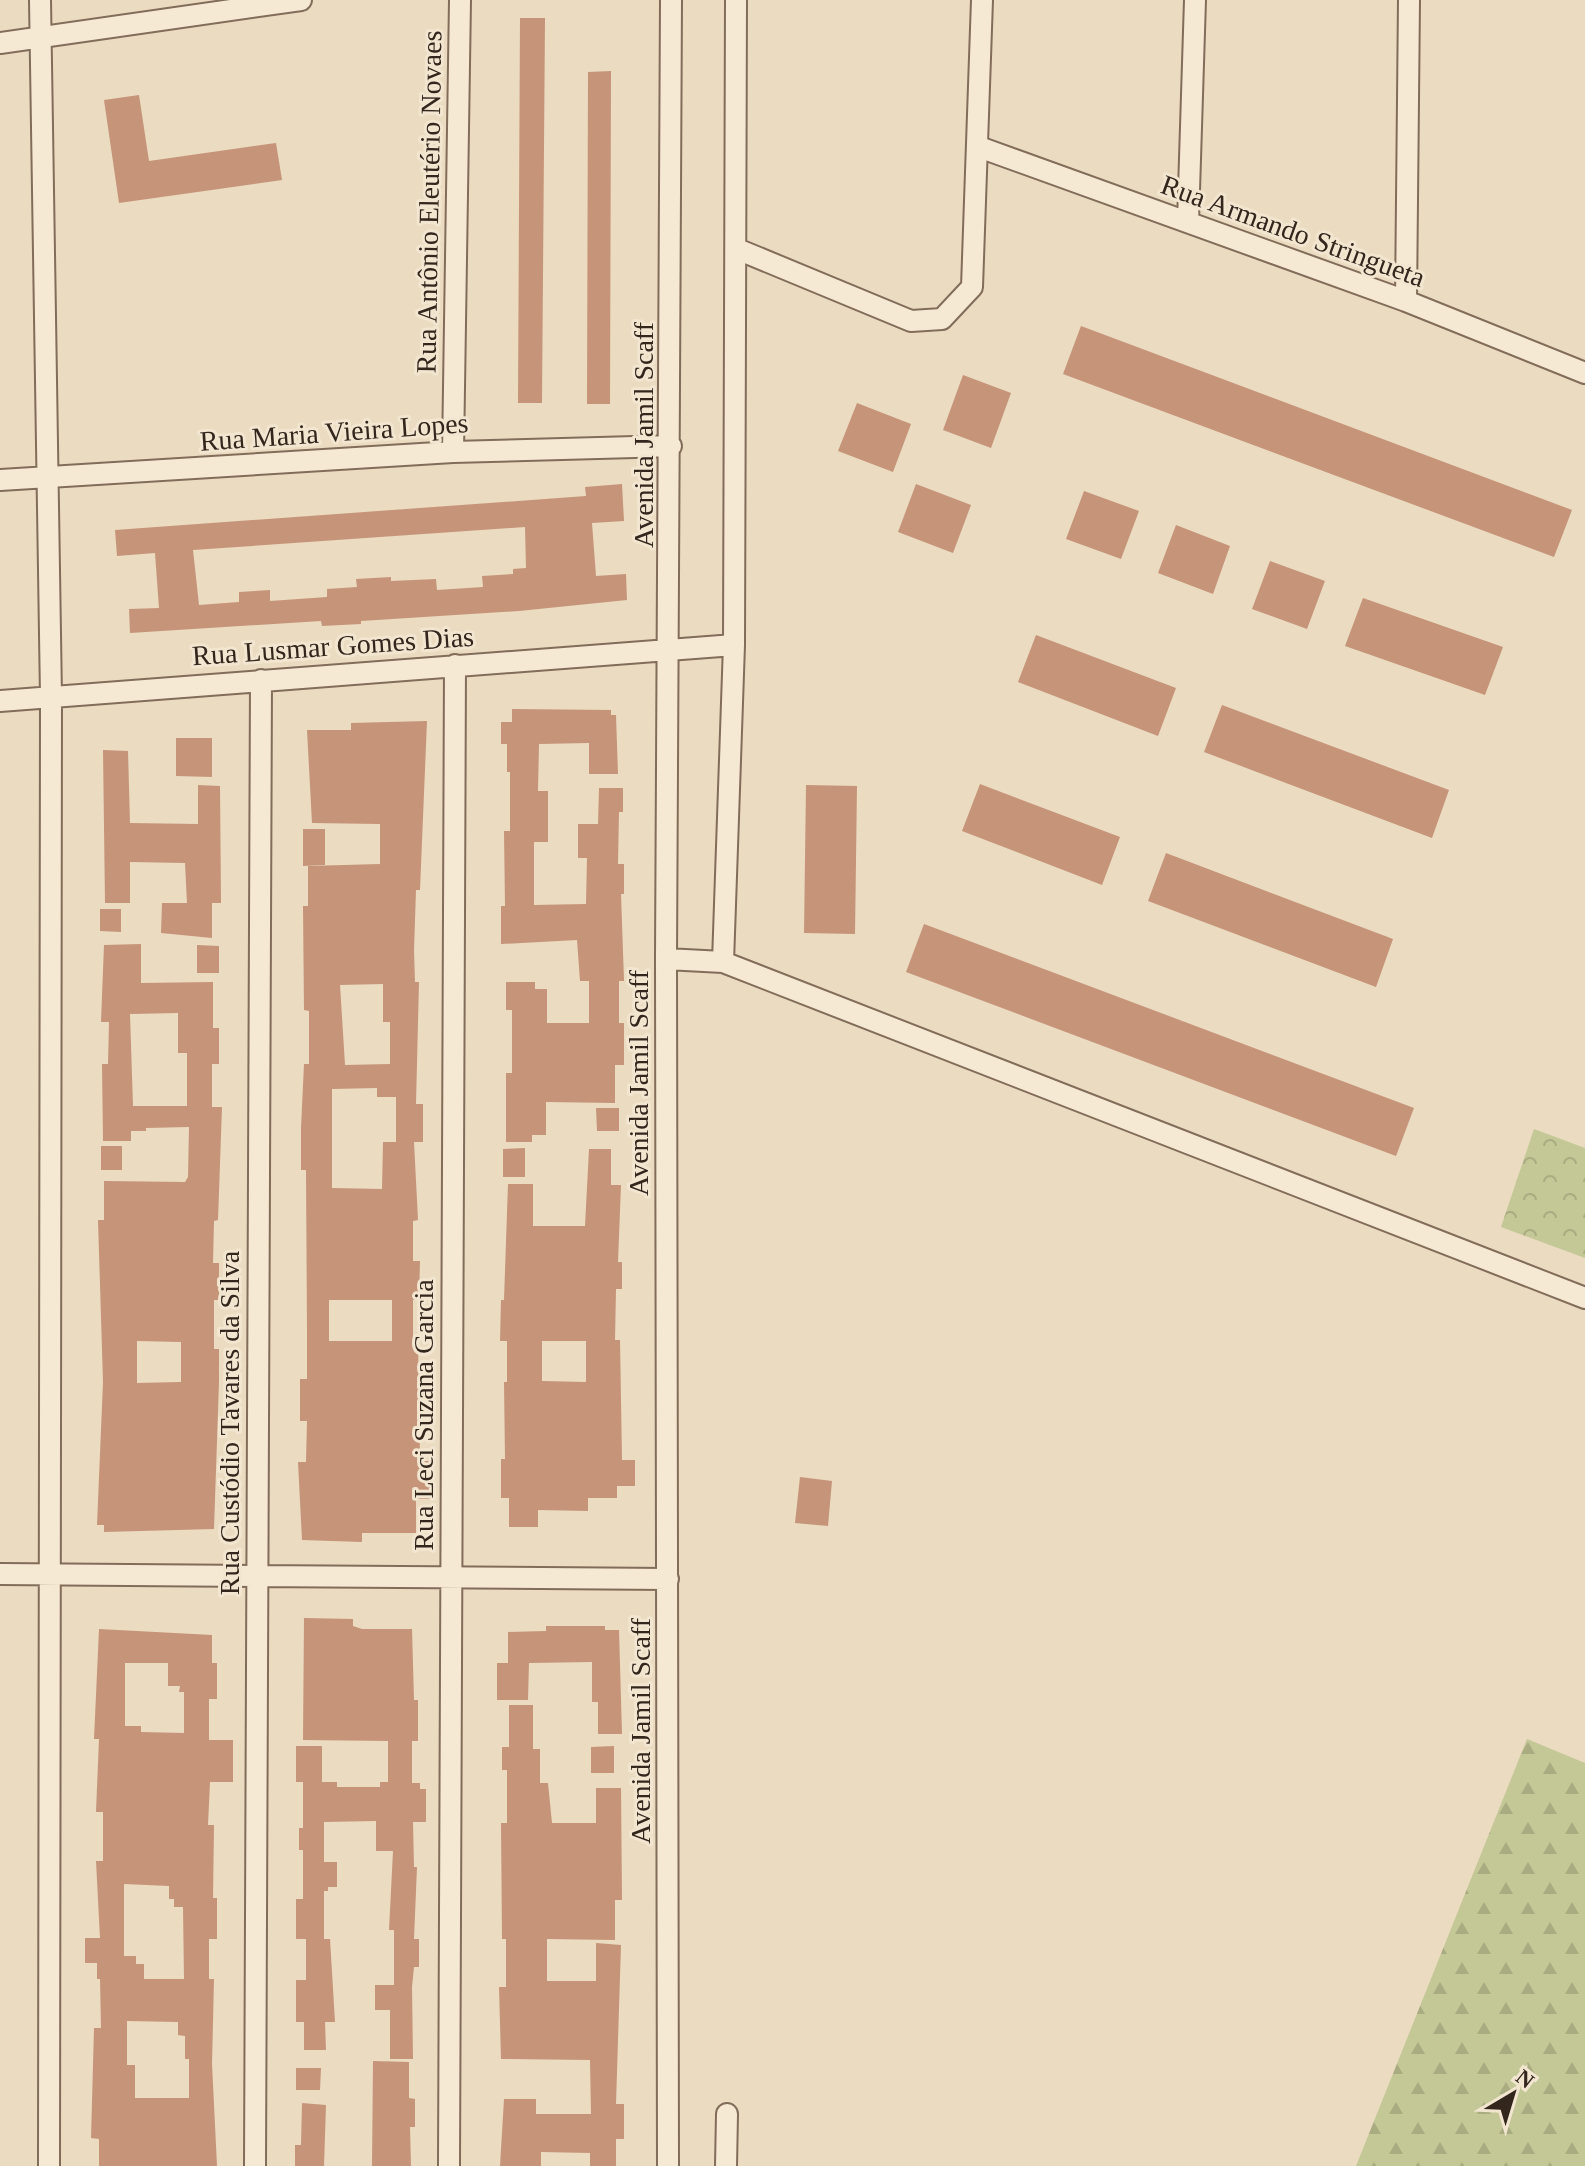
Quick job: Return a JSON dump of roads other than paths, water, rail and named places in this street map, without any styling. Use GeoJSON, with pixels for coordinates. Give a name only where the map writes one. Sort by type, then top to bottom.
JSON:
{"type":"FeatureCollection","features":[{"type":"Feature","properties":{"kind":"street"},"geometry":{"type":"LineString","coordinates":[[40,0],[50,479],[51,697],[49,2166]]}},
{"type":"Feature","properties":{"kind":"street"},"geometry":{"type":"LineString","coordinates":[[0,43],[253,3],[301,0]]}},
{"type":"Feature","properties":{"kind":"street","name":"Rua Antônio Eleutério Novaes"},"geometry":{"type":"LineString","coordinates":[[453,452],[460,0]]}},
{"type":"Feature","properties":{"kind":"street","name":"Avenida Jamil Scaff"},"geometry":{"type":"LineString","coordinates":[[668,2166],[666,959],[671,0]]}},
{"type":"Feature","properties":{"kind":"street"},"geometry":{"type":"LineString","coordinates":[[723,962],[734,645],[736,0]]}},
{"type":"Feature","properties":{"kind":"street"},"geometry":{"type":"LineString","coordinates":[[737,249],[911,321],[942,319],[972,287],[982,0]]}},
{"type":"Feature","properties":{"kind":"street"},"geometry":{"type":"LineString","coordinates":[[1188,222],[1195,0]]}},
{"type":"Feature","properties":{"kind":"street"},"geometry":{"type":"LineString","coordinates":[[1406,301],[1409,0]]}},
{"type":"Feature","properties":{"kind":"street","name":"Rua Armando Stringueta"},"geometry":{"type":"LineString","coordinates":[[979,147],[1406,301],[1585,373]]}},
{"type":"Feature","properties":{"kind":"street","name":"Rua Maria Vieira Lopes"},"geometry":{"type":"LineString","coordinates":[[0,480],[453,452],[671,446]]}},
{"type":"Feature","properties":{"kind":"street","name":"Rua Lusmar Gomes Dias"},"geometry":{"type":"LineString","coordinates":[[0,701],[734,645]]}},
{"type":"Feature","properties":{"kind":"street","name":"Rua Leci Suzana Garcia"},"geometry":{"type":"LineString","coordinates":[[449,2166],[455,665]]}},
{"type":"Feature","properties":{"kind":"street","name":"Rua Custódio Tavares da Silva"},"geometry":{"type":"LineString","coordinates":[[255,2166],[261,680]]}},
{"type":"Feature","properties":{"kind":"street"},"geometry":{"type":"LineString","coordinates":[[666,959],[723,962],[1585,1298]]}},
{"type":"Feature","properties":{"kind":"street"},"geometry":{"type":"LineString","coordinates":[[0,1574],[668,1579]]}},
{"type":"Feature","properties":{"kind":"street"},"geometry":{"type":"LineString","coordinates":[[726,2166],[727,2114]]}}]}
